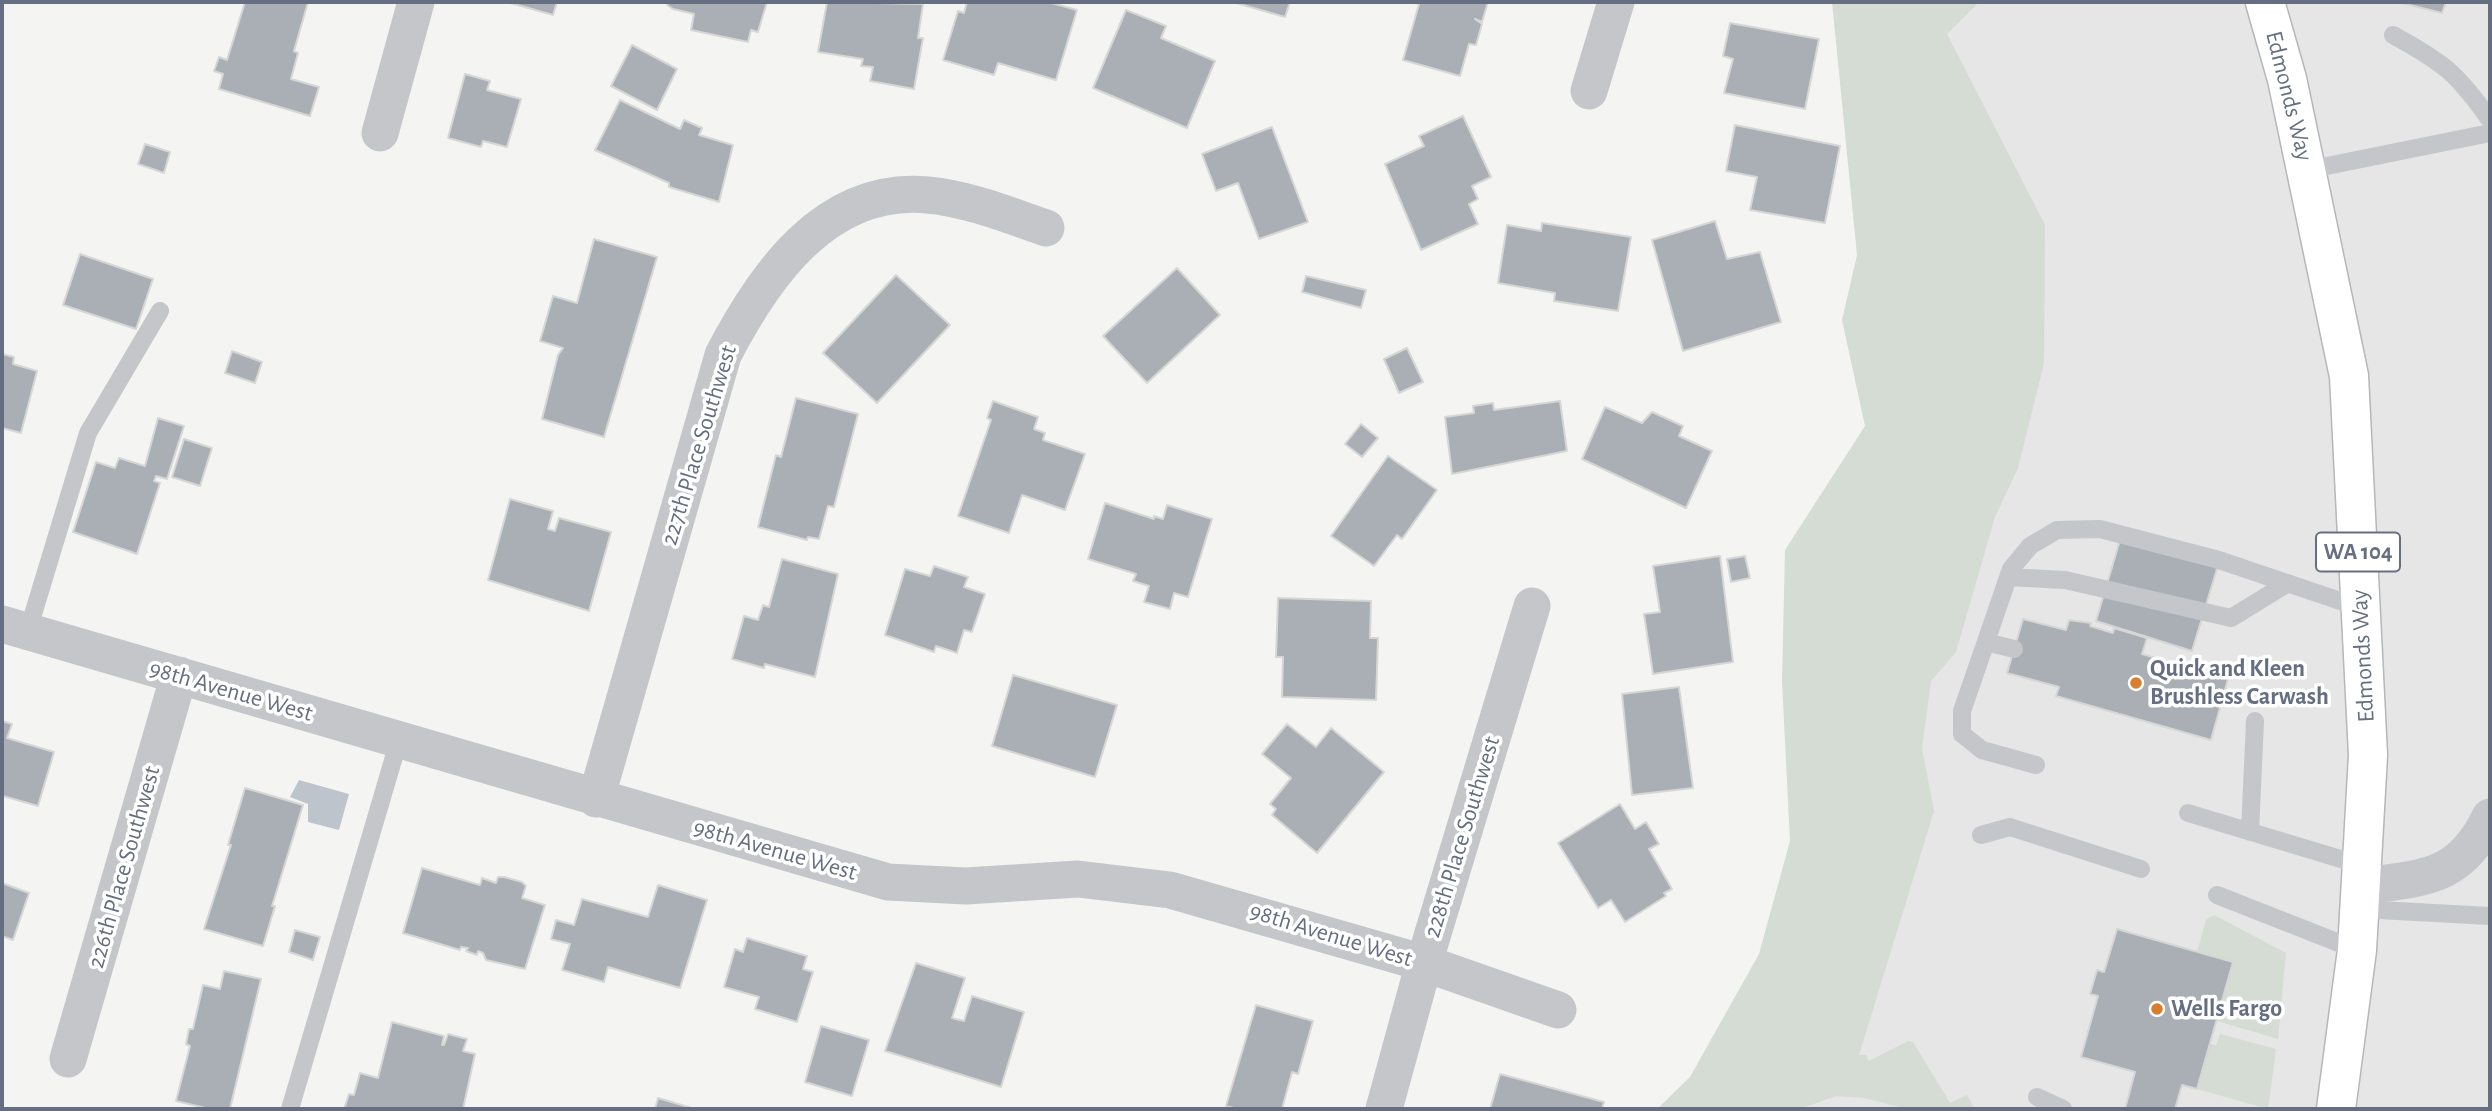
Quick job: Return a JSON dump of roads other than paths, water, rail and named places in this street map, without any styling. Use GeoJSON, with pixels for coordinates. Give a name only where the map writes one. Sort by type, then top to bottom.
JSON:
{"type":"FeatureCollection","features":[{"type":"Feature","properties":{"kind":"main road","name":"Edmonds Way"},"geometry":{"type":"LineString","coordinates":[[2264,2],[2287,79],[2349,376],[2368,755],[2357,950],[2336,1109]]}},
{"type":"Feature","properties":{"kind":"street"},"geometry":{"type":"LineString","coordinates":[[380,133],[416,2]]}},
{"type":"Feature","properties":{"kind":"street"},"geometry":{"type":"LineString","coordinates":[[1590,91],[1616,2]]}},
{"type":"Feature","properties":{"kind":"street","name":"227th Place Southwest"},"geometry":{"type":"LineString","coordinates":[[596,799],[723,355],[743,316],[788,256],[832,218],[858,204],[890,195],[927,194],[972,202],[1046,228]]}},
{"type":"Feature","properties":{"kind":"street","name":"228th Place Southwest"},"geometry":{"type":"LineString","coordinates":[[1384,1109],[1424,963],[1532,606]]}},
{"type":"Feature","properties":{"kind":"street","name":"98th Avenue West"},"geometry":{"type":"LineString","coordinates":[[15,628],[888,882],[966,886],[1078,879],[1170,890],[1424,963],[1558,1010]]}},
{"type":"Feature","properties":{"kind":"street","name":"226th Place Southwest"},"geometry":{"type":"LineString","coordinates":[[68,1059],[179,675]]}},
{"type":"Feature","properties":{"kind":"street"},"geometry":{"type":"LineString","coordinates":[[2362,887],[2429,877],[2450,866],[2476,846],[2490,817]]}},
{"type":"Feature","properties":{"kind":"lane"},"geometry":{"type":"LineString","coordinates":[[2393,35],[2441,61],[2464,83],[2490,120]]}},
{"type":"Feature","properties":{"kind":"lane"},"geometry":{"type":"LineString","coordinates":[[2307,170],[2490,133]]}},
{"type":"Feature","properties":{"kind":"lane"},"geometry":{"type":"LineString","coordinates":[[15,628],[88,433],[160,312]]}},
{"type":"Feature","properties":{"kind":"lane"},"geometry":{"type":"LineString","coordinates":[[2036,765],[1982,750],[1962,734],[1962,711],[2008,577],[2030,545],[2057,530],[2100,529],[2219,560],[2361,608]]}},
{"type":"Feature","properties":{"kind":"lane"},"geometry":{"type":"LineString","coordinates":[[2008,577],[2065,580],[2231,618],[2288,583]]}},
{"type":"Feature","properties":{"kind":"lane"},"geometry":{"type":"LineString","coordinates":[[1986,642],[2014,649]]}},
{"type":"Feature","properties":{"kind":"lane"},"geometry":{"type":"LineString","coordinates":[[2250,832],[2255,721]]}},
{"type":"Feature","properties":{"kind":"lane"},"geometry":{"type":"LineString","coordinates":[[290,1109],[399,740]]}},
{"type":"Feature","properties":{"kind":"lane"},"geometry":{"type":"LineString","coordinates":[[2188,813],[2250,832],[2362,887],[2490,916]]}},
{"type":"Feature","properties":{"kind":"lane"},"geometry":{"type":"LineString","coordinates":[[1981,835],[2011,827],[2141,869]]}},
{"type":"Feature","properties":{"kind":"lane"},"geometry":{"type":"LineString","coordinates":[[2217,895],[2357,950]]}},
{"type":"Feature","properties":{"kind":"lane"},"geometry":{"type":"LineString","coordinates":[[2037,1097],[2063,1109]]}},
{"type":"Feature","properties":{"kind":"place","name":"Quick and Kleen Brushless Carwash"},"geometry":{"type":"Point","coordinates":[2136,683]}},
{"type":"Feature","properties":{"kind":"place","name":"Wells Fargo"},"geometry":{"type":"Point","coordinates":[2157,1009]}}]}
